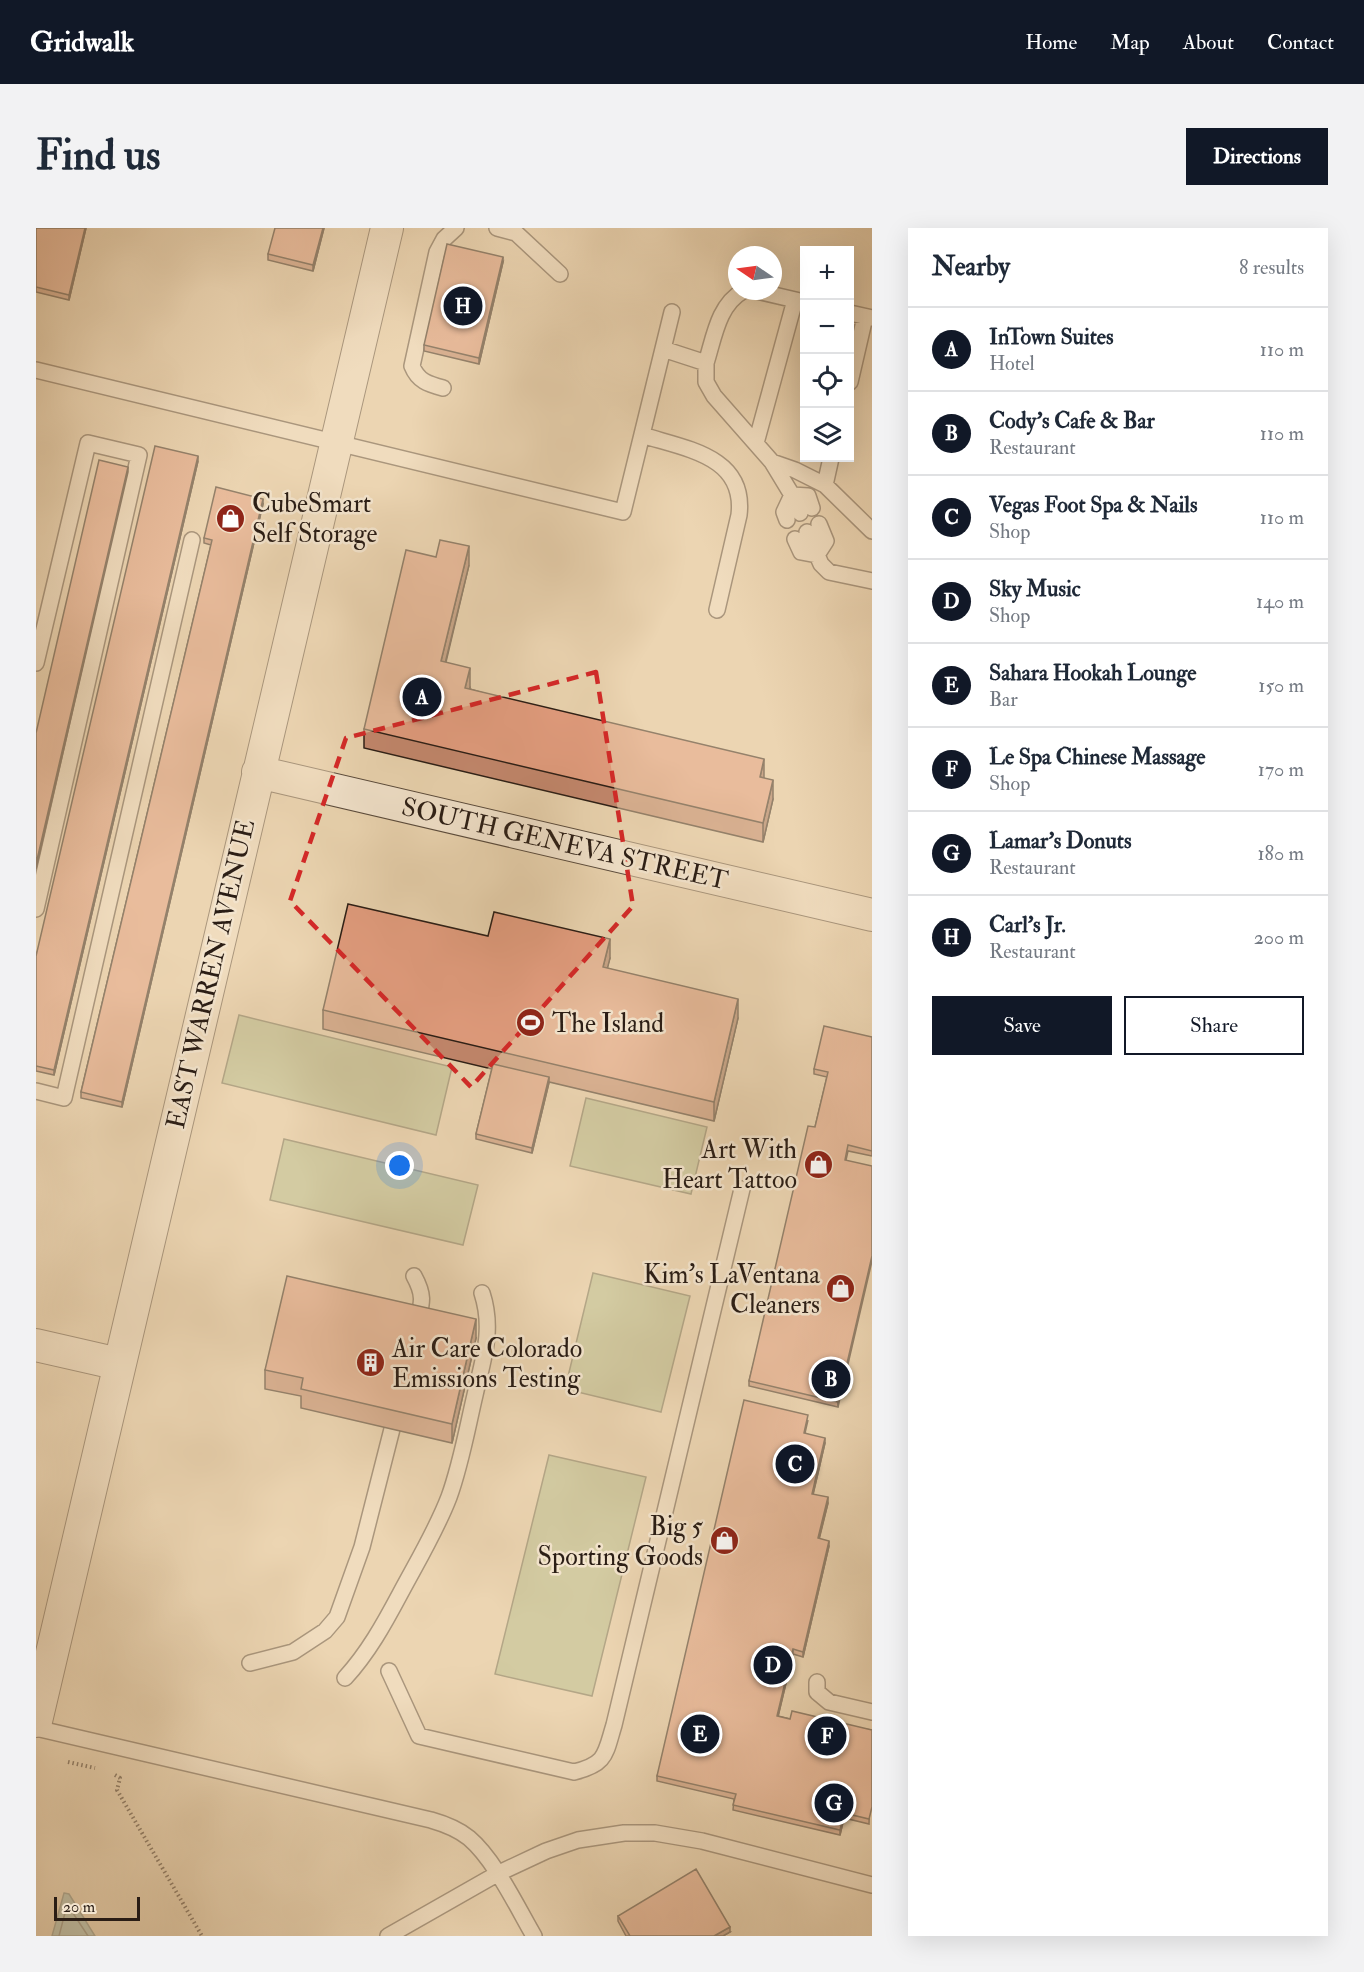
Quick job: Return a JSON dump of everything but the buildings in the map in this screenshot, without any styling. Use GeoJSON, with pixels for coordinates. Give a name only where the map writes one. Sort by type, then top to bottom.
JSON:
{"type":"FeatureCollection","features":[{"type":"Feature","properties":{"kind":"street","name":"EAST WARREN AVENUE"},"geometry":{"type":"LineString","coordinates":[[36,1721],[39,1686],[118,1364],[387,228]]}},
{"type":"Feature","properties":{"kind":"street","name":"SOUTH GENEVA STREET"},"geometry":{"type":"LineString","coordinates":[[258,772],[872,915]]}},
{"type":"Feature","properties":{"kind":"street"},"geometry":{"type":"LineString","coordinates":[[36,1345],[118,1364]]}},
{"type":"Feature","properties":{"kind":"lane"},"geometry":{"type":"LineString","coordinates":[[443,388],[420,380],[412,366],[437,252],[444,239],[456,228]]}},
{"type":"Feature","properties":{"kind":"lane"},"geometry":{"type":"LineString","coordinates":[[497,228],[516,233],[560,274]]}},
{"type":"Feature","properties":{"kind":"lane"},"geometry":{"type":"LineString","coordinates":[[756,443],[800,301],[782,297]]}},
{"type":"Feature","properties":{"kind":"lane"},"geometry":{"type":"LineString","coordinates":[[731,300],[721,316],[706,363],[706,382],[714,396],[772,462],[792,495]]}},
{"type":"Feature","properties":{"kind":"lane"},"geometry":{"type":"LineString","coordinates":[[36,370],[623,512],[672,312]]}},
{"type":"Feature","properties":{"kind":"lane"},"geometry":{"type":"LineString","coordinates":[[854,314],[869,317],[854,366]]}},
{"type":"Feature","properties":{"kind":"lane"},"geometry":{"type":"LineString","coordinates":[[663,350],[706,363]]}},
{"type":"Feature","properties":{"kind":"lane"},"geometry":{"type":"LineString","coordinates":[[642,435],[708,457],[722,465],[733,476],[737,485],[740,499],[739,515],[717,610]]}},
{"type":"Feature","properties":{"kind":"lane"},"geometry":{"type":"LineString","coordinates":[[36,663],[88,443],[139,455],[36,909]]}},
{"type":"Feature","properties":{"kind":"lane"},"geometry":{"type":"LineString","coordinates":[[772,462],[795,470],[825,485],[872,531]]}},
{"type":"Feature","properties":{"kind":"lane"},"geometry":{"type":"LineString","coordinates":[[825,485],[830,462]]}},
{"type":"Feature","properties":{"kind":"lane"},"geometry":{"type":"LineString","coordinates":[[792,495],[808,496],[800,514],[783,512],[792,495]]}},
{"type":"Feature","properties":{"kind":"lane"},"geometry":{"type":"LineString","coordinates":[[807,531],[821,564],[829,572],[872,580]]}},
{"type":"Feature","properties":{"kind":"lane"},"geometry":{"type":"LineString","coordinates":[[36,1091],[64,1098],[192,540]]}},
{"type":"Feature","properties":{"kind":"lane"},"geometry":{"type":"LineString","coordinates":[[389,1671],[419,1736],[574,1772],[592,1767],[604,1755],[617,1713],[742,1189]]}},
{"type":"Feature","properties":{"kind":"lane"},"geometry":{"type":"LineString","coordinates":[[414,1276],[421,1289],[422,1304],[417,1324]]}},
{"type":"Feature","properties":{"kind":"lane"},"geometry":{"type":"LineString","coordinates":[[345,1678],[369,1649],[439,1521],[450,1494],[489,1335],[487,1309],[482,1293]]}},
{"type":"Feature","properties":{"kind":"lane"},"geometry":{"type":"LineString","coordinates":[[250,1663],[293,1652],[325,1631],[337,1617],[346,1597],[362,1546],[392,1430]]}},
{"type":"Feature","properties":{"kind":"lane"},"geometry":{"type":"LineString","coordinates":[[817,1682],[817,1692],[825,1700],[872,1712]]}},
{"type":"Feature","properties":{"kind":"lane"},"geometry":{"type":"LineString","coordinates":[[36,1728],[437,1822],[455,1829],[468,1838],[487,1858],[534,1936]]}},
{"type":"Feature","properties":{"kind":"lane"},"geometry":{"type":"LineString","coordinates":[[388,1936],[497,1874],[546,1851],[579,1840],[624,1833],[645,1832],[720,1845],[872,1885]]}},
{"type":"Feature","properties":{"kind":"path"},"geometry":{"type":"LineString","coordinates":[[68,1762],[95,1768]]}},
{"type":"Feature","properties":{"kind":"path"},"geometry":{"type":"LineString","coordinates":[[115,1775],[120,1778],[117,1790],[202,1936]]}},
{"type":"Feature","properties":{"kind":"highlighted area"},"geometry":{"type":"Polygon","coordinates":[[[596,672],[633,906],[471,1087],[290,901],[346,738],[596,672]]]}},
{"type":"Feature","properties":{"kind":"green space"},"geometry":{"type":"Polygon","coordinates":[[[239,1015],[452,1067],[436,1135],[222,1083],[239,1015]]]}},
{"type":"Feature","properties":{"kind":"green space"},"geometry":{"type":"Polygon","coordinates":[[[586,1098],[707,1127],[691,1194],[570,1166],[586,1098]]]}},
{"type":"Feature","properties":{"kind":"green space"},"geometry":{"type":"Polygon","coordinates":[[[284,1139],[478,1185],[463,1245],[270,1200],[284,1139]]]}},
{"type":"Feature","properties":{"kind":"green space"},"geometry":{"type":"Polygon","coordinates":[[[593,1273],[690,1296],[661,1412],[565,1389],[593,1273]]]}},
{"type":"Feature","properties":{"kind":"green space"},"geometry":{"type":"Polygon","coordinates":[[[549,1455],[646,1477],[592,1696],[495,1674],[549,1455]]]}},
{"type":"Feature","properties":{"kind":"water"},"geometry":{"type":"Polygon","coordinates":[[[64,1893],[69,1894],[95,1936],[52,1936],[64,1893]]]}},
{"type":"Feature","properties":{"kind":"place","name":"Carl's Jr."},"geometry":{"type":"Point","coordinates":[463,306]}},
{"type":"Feature","properties":{"kind":"place","name":"CubeSmart Self Storage"},"geometry":{"type":"Point","coordinates":[231,518]}},
{"type":"Feature","properties":{"kind":"place","name":"InTown Suites"},"geometry":{"type":"Point","coordinates":[422,697]}},
{"type":"Feature","properties":{"kind":"place","name":"The Island"},"geometry":{"type":"Point","coordinates":[531,1023]}},
{"type":"Feature","properties":{"kind":"place","name":"Art With Heart Tattoo"},"geometry":{"type":"Point","coordinates":[818,1164]}},
{"type":"Feature","properties":{"kind":"place","name":"Kim's LaVentana Cleaners"},"geometry":{"type":"Point","coordinates":[841,1289]}},
{"type":"Feature","properties":{"kind":"place","name":"Air Care Colorado Emissions Testing"},"geometry":{"type":"Point","coordinates":[371,1363]}},
{"type":"Feature","properties":{"kind":"place","name":"Cody's Cafe & Bar"},"geometry":{"type":"Point","coordinates":[831,1379]}},
{"type":"Feature","properties":{"kind":"place","name":"Vegas Foot Spa & Nails"},"geometry":{"type":"Point","coordinates":[795,1464]}},
{"type":"Feature","properties":{"kind":"place","name":"Big 5 Sporting Goods"},"geometry":{"type":"Point","coordinates":[724,1541]}},
{"type":"Feature","properties":{"kind":"place","name":"Sky Music"},"geometry":{"type":"Point","coordinates":[773,1665]}},
{"type":"Feature","properties":{"kind":"place","name":"Sahara Hookah Lounge"},"geometry":{"type":"Point","coordinates":[700,1734]}},
{"type":"Feature","properties":{"kind":"place","name":"Le Spa Chinese Massage"},"geometry":{"type":"Point","coordinates":[827,1736]}},
{"type":"Feature","properties":{"kind":"place","name":"Lamar's Donuts"},"geometry":{"type":"Point","coordinates":[834,1803]}}]}
